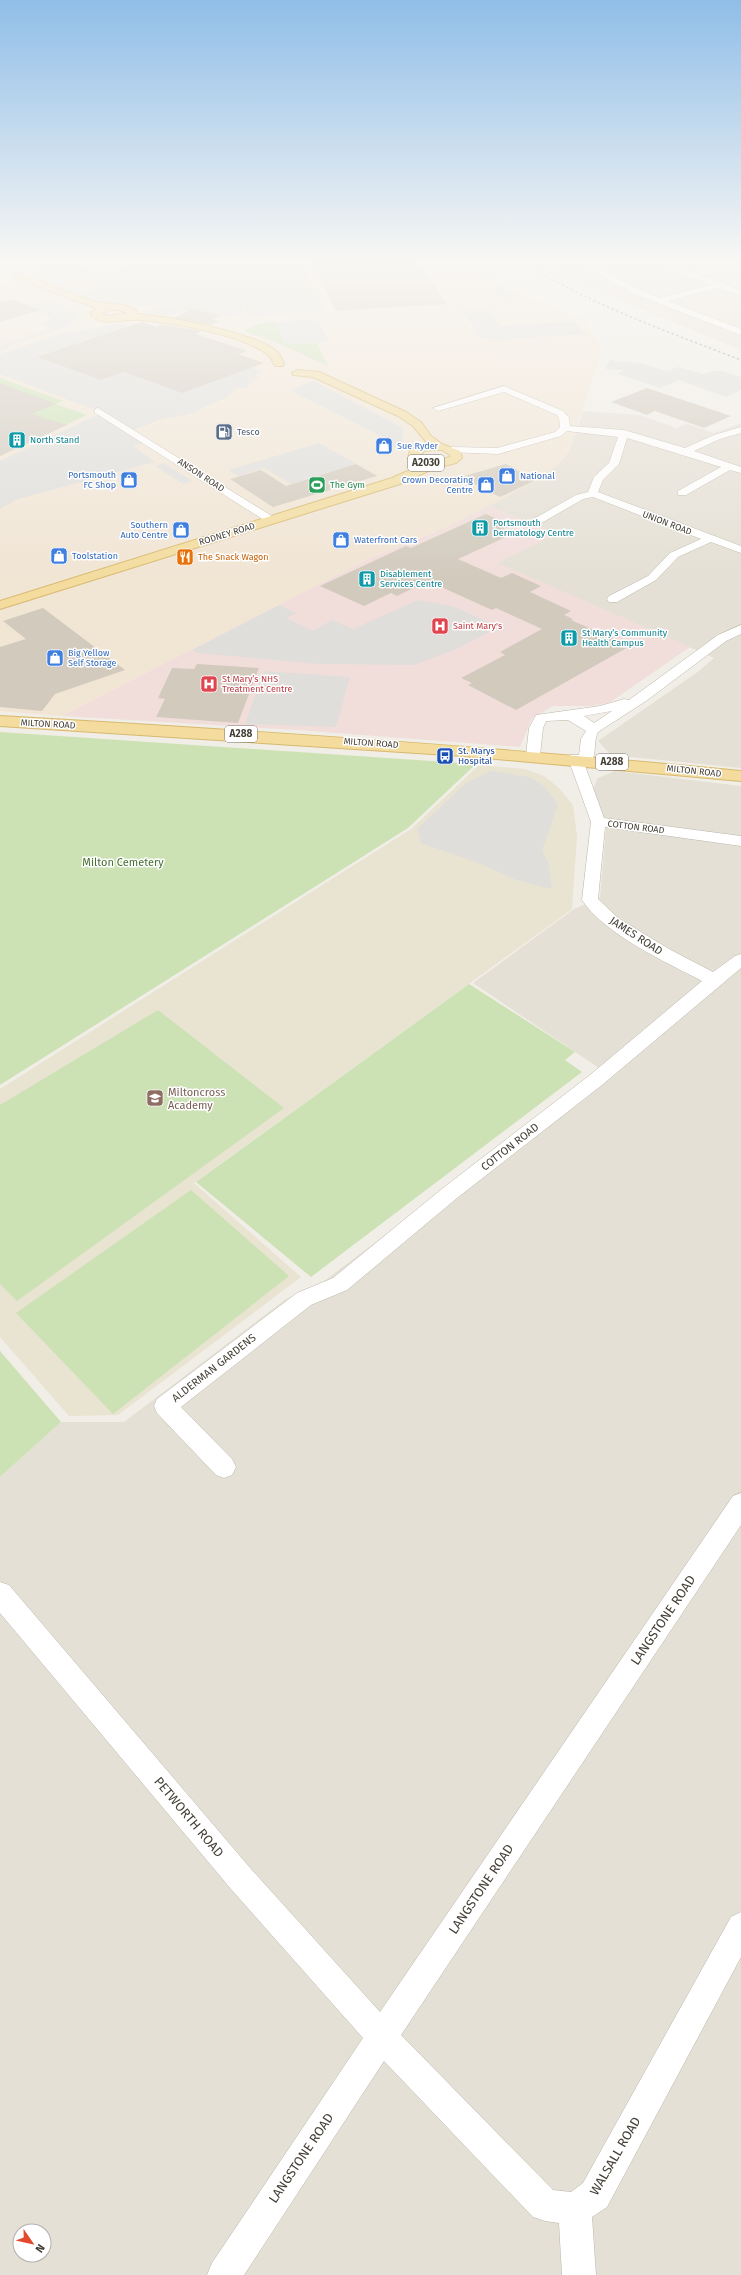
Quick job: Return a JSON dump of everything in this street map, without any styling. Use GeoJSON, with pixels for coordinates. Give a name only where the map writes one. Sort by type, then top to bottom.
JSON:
{"type":"FeatureCollection","features":[{"type":"Feature","properties":{"kind":"main road","name":"A2030"},"geometry":{"type":"LineString","coordinates":[[287,368],[315,374],[402,414],[421,429],[427,438],[453,455]]}},
{"type":"Feature","properties":{"kind":"main road","name":"A2030"},"geometry":{"type":"LineString","coordinates":[[409,477],[417,455],[421,429]]}},
{"type":"Feature","properties":{"kind":"main road","name":"A2030"},"geometry":{"type":"LineString","coordinates":[[417,455],[439,447]]}},
{"type":"Feature","properties":{"kind":"main road","name":"A2030"},"geometry":{"type":"LineString","coordinates":[[417,455],[434,464],[453,455]]}},
{"type":"Feature","properties":{"kind":"main road","name":"RODNEY ROAD"},"geometry":{"type":"LineString","coordinates":[[0,605],[409,477],[434,464]]}},
{"type":"Feature","properties":{"kind":"main road","name":"MILTON ROAD"},"geometry":{"type":"LineString","coordinates":[[0,721],[265,736],[532,755],[741,776]]}},
{"type":"Feature","properties":{"kind":"street"},"geometry":{"type":"LineString","coordinates":[[438,408],[504,390],[509,390],[560,413],[564,418],[565,428]]}},
{"type":"Feature","properties":{"kind":"street","name":"ANSON ROAD"},"geometry":{"type":"LineString","coordinates":[[98,411],[271,520]]}},
{"type":"Feature","properties":{"kind":"street"},"geometry":{"type":"LineString","coordinates":[[453,455],[498,450],[558,434],[565,428],[624,433],[741,470]]}},
{"type":"Feature","properties":{"kind":"street"},"geometry":{"type":"LineString","coordinates":[[685,452],[717,438],[741,430]]}},
{"type":"Feature","properties":{"kind":"street"},"geometry":{"type":"LineString","coordinates":[[534,523],[580,497],[593,493],[598,479],[614,464],[624,433]]}},
{"type":"Feature","properties":{"kind":"street"},"geometry":{"type":"LineString","coordinates":[[682,493],[728,467]]}},
{"type":"Feature","properties":{"kind":"street","name":"UNION ROAD"},"geometry":{"type":"LineString","coordinates":[[593,493],[709,539],[740,549]]}},
{"type":"Feature","properties":{"kind":"street"},"geometry":{"type":"LineString","coordinates":[[613,599],[652,578],[674,555],[709,539]]}},
{"type":"Feature","properties":{"kind":"street"},"geometry":{"type":"LineString","coordinates":[[581,759],[593,730],[641,698],[722,638],[741,629]]}},
{"type":"Feature","properties":{"kind":"street"},"geometry":{"type":"LineString","coordinates":[[532,755],[536,728],[541,718],[554,714],[571,714],[602,710],[641,698]]}},
{"type":"Feature","properties":{"kind":"street"},"geometry":{"type":"LineString","coordinates":[[571,714],[593,730]]}},
{"type":"Feature","properties":{"kind":"street","name":"COTTON ROAD"},"geometry":{"type":"LineString","coordinates":[[581,759],[598,822],[741,841]]}},
{"type":"Feature","properties":{"kind":"street","name":"JAMES ROAD"},"geometry":{"type":"LineString","coordinates":[[598,822],[590,900],[612,922],[663,953],[714,980]]}},
{"type":"Feature","properties":{"kind":"street","name":"COTTON ROAD"},"geometry":{"type":"LineString","coordinates":[[272,1323],[304,1299],[340,1284],[450,1193],[596,1080],[714,980],[741,960]]}},
{"type":"Feature","properties":{"kind":"street","name":"ALDERMAN GARDENS"},"geometry":{"type":"LineString","coordinates":[[224,1467],[165,1406],[272,1323]]}},
{"type":"Feature","properties":{"kind":"street","name":"LANGSTONE ROAD"},"geometry":{"type":"LineString","coordinates":[[224,2275],[382,2037],[741,1504]]}},
{"type":"Feature","properties":{"kind":"street","name":"PETWORTH ROAD"},"geometry":{"type":"LineString","coordinates":[[0,1594],[242,1879],[382,2037]]}},
{"type":"Feature","properties":{"kind":"street","name":"WALSALL ROAD"},"geometry":{"type":"LineString","coordinates":[[575,2209],[595,2195],[741,1928]]}},
{"type":"Feature","properties":{"kind":"street"},"geometry":{"type":"LineString","coordinates":[[382,2037],[545,2205],[575,2209],[579,2275]]}},
{"type":"Feature","properties":{"kind":"shaded area"},"geometry":{"type":"Polygon","coordinates":[[[0,368],[596,368],[569,452],[560,463],[536,480],[489,506],[433,533],[372,557],[62,716],[0,711],[0,456],[87,415],[56,404],[62,401],[0,378],[0,368]]]}},
{"type":"Feature","properties":{"kind":"shaded area"},"geometry":{"type":"Polygon","coordinates":[[[0,368],[253,368],[262,372],[255,376],[260,377],[252,381],[246,388],[239,387],[225,398],[190,414],[159,420],[131,431],[98,411],[0,374],[0,368]]]}},
{"type":"Feature","properties":{"kind":"shaded area"},"geometry":{"type":"Polygon","coordinates":[[[657,368],[667,371],[675,368],[682,368],[703,374],[723,371],[741,377],[741,390],[726,397],[679,380],[660,388],[618,374],[624,370],[605,369],[657,368]]]}},
{"type":"Feature","properties":{"kind":"shaded area"},"geometry":{"type":"Polygon","coordinates":[[[314,381],[403,428],[403,444],[398,450],[378,440],[385,438],[291,391],[301,385],[314,381]]]}},
{"type":"Feature","properties":{"kind":"shaded area"},"geometry":{"type":"Polygon","coordinates":[[[583,411],[640,415],[676,428],[687,424],[714,433],[741,423],[741,768],[611,755],[598,741],[699,671],[714,658],[497,563],[554,534],[489,506],[536,480],[560,463],[577,431],[583,411]]]}},
{"type":"Feature","properties":{"kind":"shaded area"},"geometry":{"type":"Polygon","coordinates":[[[99,414],[144,443],[135,445],[135,447],[155,462],[18,499],[0,509],[0,461],[99,414]]]}},
{"type":"Feature","properties":{"kind":"shaded area"},"geometry":{"type":"Polygon","coordinates":[[[319,443],[357,464],[291,484],[264,468],[238,476],[228,470],[319,443]]]}},
{"type":"Feature","properties":{"kind":"shaded area"},"geometry":{"type":"Polygon","coordinates":[[[164,463],[192,481],[183,484],[155,466],[164,463]]]}},
{"type":"Feature","properties":{"kind":"shaded area","name":"Saint Mary's"},"geometry":{"type":"Polygon","coordinates":[[[489,506],[555,534],[498,563],[690,647],[609,703],[590,706],[553,706],[532,718],[520,747],[296,730],[62,716],[372,557],[433,533],[489,506]]]}},
{"type":"Feature","properties":{"kind":"shaded area"},"geometry":{"type":"Polygon","coordinates":[[[418,600],[453,606],[499,627],[454,650],[414,665],[317,664],[198,653],[192,650],[279,605],[296,613],[287,618],[313,631],[332,620],[353,629],[418,600]]]}},
{"type":"Feature","properties":{"kind":"shaded area"},"geometry":{"type":"Polygon","coordinates":[[[264,671],[350,677],[336,727],[245,724],[264,671]]]}},
{"type":"Feature","properties":{"kind":"shaded area","name":"Miltoncross Academy"},"geometry":{"type":"Polygon","coordinates":[[[479,765],[525,769],[544,776],[559,788],[573,805],[577,836],[572,909],[194,1183],[301,1277],[118,1415],[69,1416],[0,1337],[0,1089],[411,829],[479,765]]]}},
{"type":"Feature","properties":{"kind":"shaded area"},"geometry":{"type":"Polygon","coordinates":[[[491,771],[529,777],[544,786],[558,805],[542,851],[548,862],[552,889],[516,880],[481,864],[421,843],[417,829],[466,783],[491,771]]]}},
{"type":"Feature","properties":{"kind":"shaded area"},"geometry":{"type":"Polygon","coordinates":[[[615,771],[741,786],[741,2275],[0,2275],[0,1477],[61,1422],[124,1422],[286,1299],[319,1285],[602,1070],[473,983],[574,909],[600,898],[606,828],[593,789],[598,778],[615,771]]]}},
{"type":"Feature","properties":{"kind":"green space"},"geometry":{"type":"Polygon","coordinates":[[[0,378],[63,401],[56,404],[87,415],[0,456],[0,378]]]}},
{"type":"Feature","properties":{"kind":"green space","name":"Milton Cemetery"},"geometry":{"type":"Polygon","coordinates":[[[0,732],[476,764],[408,828],[0,1085],[0,732]]]}},
{"type":"Feature","properties":{"kind":"green space"},"geometry":{"type":"Polygon","coordinates":[[[469,984],[575,1052],[565,1060],[582,1072],[311,1277],[196,1182],[469,984]]]}},
{"type":"Feature","properties":{"kind":"green space"},"geometry":{"type":"Polygon","coordinates":[[[158,1010],[284,1108],[17,1301],[0,1284],[0,1105],[158,1010]]]}},
{"type":"Feature","properties":{"kind":"green space"},"geometry":{"type":"Polygon","coordinates":[[[191,1190],[289,1276],[113,1414],[16,1313],[191,1190]]]}},
{"type":"Feature","properties":{"kind":"green space"},"geometry":{"type":"Polygon","coordinates":[[[0,1351],[61,1422],[0,1477],[0,1351]]]}},
{"type":"Feature","properties":{"kind":"building"},"geometry":{"type":"Polygon","coordinates":[[[68,368],[250,368],[182,393],[124,372],[101,380],[68,368]]]}},
{"type":"Feature","properties":{"kind":"building"},"geometry":{"type":"Polygon","coordinates":[[[0,383],[56,404],[31,414],[67,425],[0,456],[0,383]]]}},
{"type":"Feature","properties":{"kind":"building"},"geometry":{"type":"Polygon","coordinates":[[[647,388],[731,416],[704,428],[655,411],[647,415],[611,402],[647,388]]]}},
{"type":"Feature","properties":{"kind":"building","name":"The Gym"},"geometry":{"type":"Polygon","coordinates":[[[356,464],[377,476],[273,507],[230,479],[261,470],[286,486],[356,464]]]}},
{"type":"Feature","properties":{"kind":"building","name":"National"},"geometry":{"type":"Polygon","coordinates":[[[506,464],[536,480],[500,497],[461,477],[506,464]]]}},
{"type":"Feature","properties":{"kind":"building","name":"St Mary’s Community Health Campus"},"geometry":{"type":"Polygon","coordinates":[[[486,514],[511,525],[497,532],[508,536],[458,559],[501,578],[512,573],[541,586],[530,592],[571,611],[564,615],[573,619],[571,620],[630,646],[516,710],[468,685],[472,683],[461,678],[505,655],[500,652],[542,629],[496,608],[492,610],[428,581],[397,596],[391,593],[364,606],[320,586],[406,546],[411,548],[486,514]]]}},
{"type":"Feature","properties":{"kind":"building","name":"Big Yellow Self Storage"},"geometry":{"type":"Polygon","coordinates":[[[43,608],[125,670],[55,694],[42,711],[0,707],[0,647],[26,639],[3,621],[43,608]]]}},
{"type":"Feature","properties":{"kind":"building","name":"St Mary’s NHS Treatment Centre"},"geometry":{"type":"Polygon","coordinates":[[[197,664],[259,668],[238,723],[156,717],[165,699],[158,698],[172,668],[194,669],[197,664]]]}},
{"type":"Feature","properties":{"kind":"place","name":"Tesco"},"geometry":{"type":"Point","coordinates":[224,432]}},
{"type":"Feature","properties":{"kind":"place","name":"North Stand"},"geometry":{"type":"Point","coordinates":[17,440]}},
{"type":"Feature","properties":{"kind":"place","name":"Sue Ryder"},"geometry":{"type":"Point","coordinates":[384,446]}},
{"type":"Feature","properties":{"kind":"place","name":"National"},"geometry":{"type":"Point","coordinates":[507,476]}},
{"type":"Feature","properties":{"kind":"place","name":"Portsmouth FC Shop"},"geometry":{"type":"Point","coordinates":[129,480]}},
{"type":"Feature","properties":{"kind":"place","name":"The Gym"},"geometry":{"type":"Point","coordinates":[317,485]}},
{"type":"Feature","properties":{"kind":"place","name":"Crown Decorating Centre"},"geometry":{"type":"Point","coordinates":[486,485]}},
{"type":"Feature","properties":{"kind":"place","name":"Portsmouth Dermatology Centre"},"geometry":{"type":"Point","coordinates":[480,528]}},
{"type":"Feature","properties":{"kind":"place","name":"Southern Auto Centre"},"geometry":{"type":"Point","coordinates":[181,530]}},
{"type":"Feature","properties":{"kind":"place","name":"Waterfront Cars"},"geometry":{"type":"Point","coordinates":[341,540]}},
{"type":"Feature","properties":{"kind":"place","name":"Toolstation"},"geometry":{"type":"Point","coordinates":[59,556]}},
{"type":"Feature","properties":{"kind":"place","name":"The Snack Wagon"},"geometry":{"type":"Point","coordinates":[185,557]}},
{"type":"Feature","properties":{"kind":"place","name":"Disablement Services Centre"},"geometry":{"type":"Point","coordinates":[367,579]}},
{"type":"Feature","properties":{"kind":"place","name":"Saint Mary's"},"geometry":{"type":"Point","coordinates":[440,626]}},
{"type":"Feature","properties":{"kind":"place","name":"St Mary’s Community Health Campus"},"geometry":{"type":"Point","coordinates":[569,638]}},
{"type":"Feature","properties":{"kind":"place","name":"Big Yellow Self Storage"},"geometry":{"type":"Point","coordinates":[55,658]}},
{"type":"Feature","properties":{"kind":"place","name":"St Mary’s NHS Treatment Centre"},"geometry":{"type":"Point","coordinates":[209,684]}},
{"type":"Feature","properties":{"kind":"place","name":"St. Marys Hospital"},"geometry":{"type":"Point","coordinates":[445,756]}},
{"type":"Feature","properties":{"kind":"place","name":"Miltoncross Academy"},"geometry":{"type":"Point","coordinates":[155,1098]}}]}
